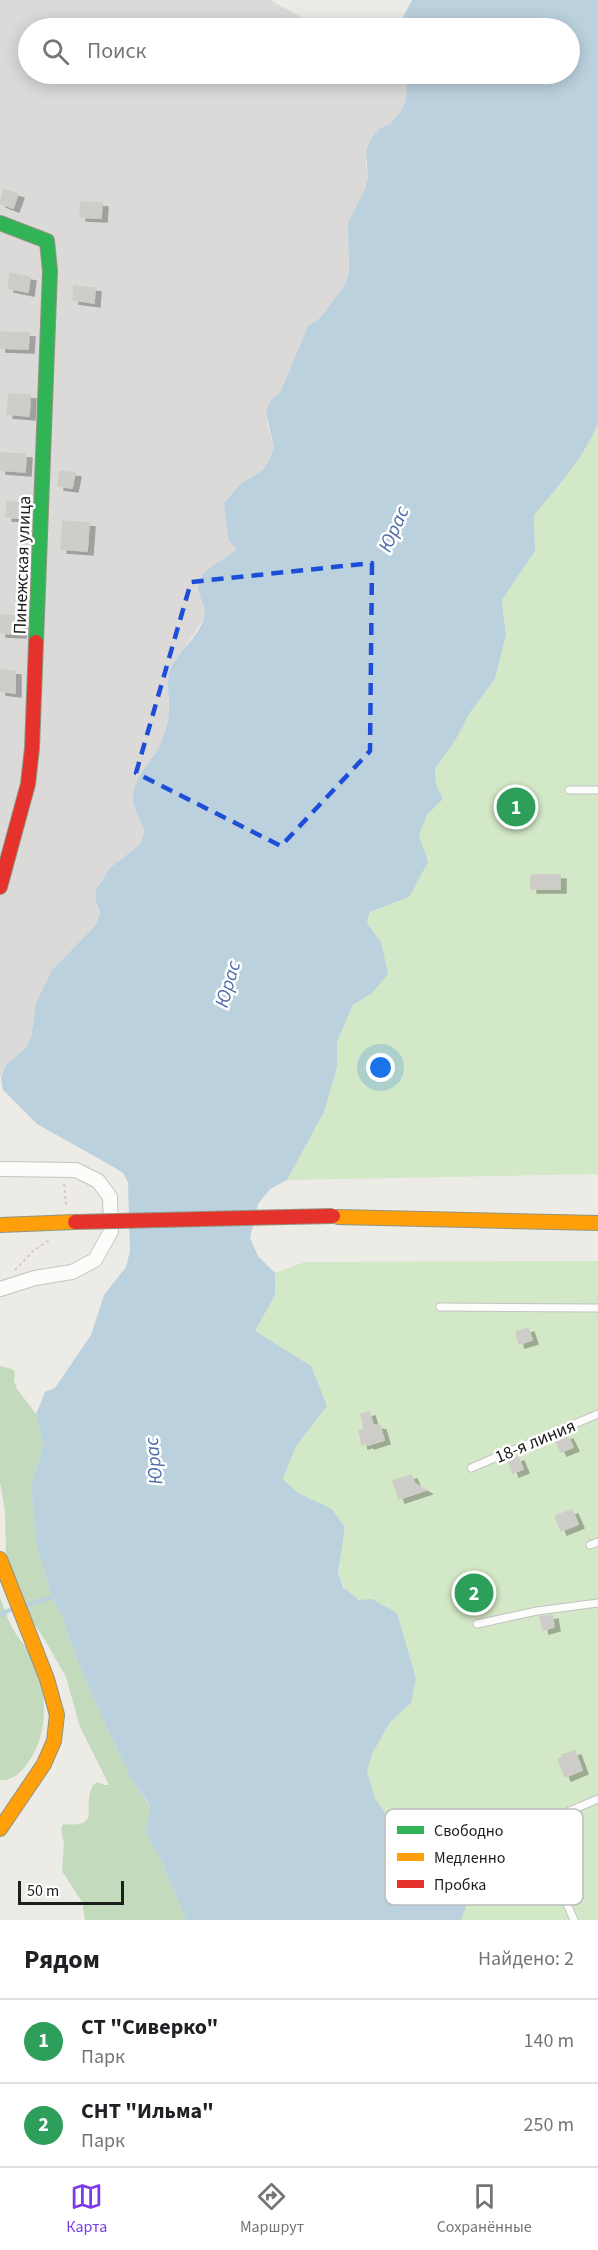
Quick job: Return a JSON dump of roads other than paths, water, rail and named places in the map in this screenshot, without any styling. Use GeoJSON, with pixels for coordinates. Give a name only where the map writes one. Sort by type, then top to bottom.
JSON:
{"type":"FeatureCollection","features":[{"type":"Feature","properties":{"kind":"street","name":"Пинежская улица"},"geometry":{"type":"LineString","coordinates":[[0,223],[47,241],[50,272],[32,748],[28,783],[0,887]]}},
{"type":"Feature","properties":{"kind":"street"},"geometry":{"type":"LineString","coordinates":[[0,1168],[76,1170],[98,1181],[110,1197],[111,1231],[95,1260],[72,1272],[35,1278],[0,1289]]}},
{"type":"Feature","properties":{"kind":"street"},"geometry":{"type":"LineString","coordinates":[[0,1225],[71,1217],[336,1216],[598,1223]]}},
{"type":"Feature","properties":{"kind":"street"},"geometry":{"type":"LineString","coordinates":[[0,1559],[47,1679],[57,1715],[54,1741],[44,1764],[0,1829]]}},
{"type":"Feature","properties":{"kind":"lane"},"geometry":{"type":"LineString","coordinates":[[569,790],[598,790]]}},
{"type":"Feature","properties":{"kind":"lane"},"geometry":{"type":"LineString","coordinates":[[440,1307],[598,1308]]}},
{"type":"Feature","properties":{"kind":"lane","name":"18-я линия"},"geometry":{"type":"LineString","coordinates":[[471,1468],[598,1414]]}},
{"type":"Feature","properties":{"kind":"lane"},"geometry":{"type":"LineString","coordinates":[[590,1545],[598,1542]]}},
{"type":"Feature","properties":{"kind":"lane"},"geometry":{"type":"LineString","coordinates":[[477,1624],[537,1611],[598,1604]]}},
{"type":"Feature","properties":{"kind":"lane"},"geometry":{"type":"LineString","coordinates":[[574,1809],[598,1799]]}},
{"type":"Feature","properties":{"kind":"lane"},"geometry":{"type":"LineString","coordinates":[[567,1905],[574,1920]]}},
{"type":"Feature","properties":{"kind":"water","name":"Юрас"},"geometry":{"type":"Polygon","coordinates":[[[412,0],[598,0],[598,424],[592,437],[561,483],[534,515],[535,551],[502,600],[506,635],[495,679],[469,714],[456,739],[435,769],[436,784],[443,799],[427,815],[419,835],[428,862],[409,897],[370,912],[367,923],[381,942],[388,974],[372,993],[353,1005],[337,1042],[337,1068],[324,1112],[287,1180],[270,1189],[258,1204],[250,1238],[258,1256],[275,1273],[275,1295],[255,1331],[311,1366],[327,1406],[296,1446],[283,1479],[298,1493],[332,1509],[345,1527],[338,1572],[343,1587],[359,1600],[372,1599],[397,1613],[416,1678],[411,1703],[390,1722],[372,1754],[367,1771],[375,1799],[385,1813],[385,1905],[467,1905],[461,1920],[186,1920],[162,1862],[146,1833],[150,1805],[131,1779],[90,1691],[63,1618],[52,1597],[36,1544],[31,1485],[43,1446],[36,1414],[45,1392],[55,1388],[91,1335],[104,1295],[126,1267],[130,1251],[128,1182],[123,1173],[37,1124],[3,1090],[1,1078],[5,1066],[25,1048],[31,1038],[36,1003],[52,970],[96,925],[100,912],[96,901],[96,889],[110,868],[140,844],[145,831],[134,806],[134,789],[140,775],[159,747],[165,730],[169,714],[169,674],[179,655],[198,631],[204,618],[205,613],[198,587],[202,577],[205,572],[236,549],[228,539],[224,503],[240,484],[263,470],[269,460],[274,448],[266,412],[271,400],[280,392],[308,326],[320,318],[346,283],[349,271],[348,223],[365,189],[368,177],[366,151],[371,139],[379,129],[390,124],[400,112],[406,100],[407,84],[580,84],[580,18],[403,17],[412,0]]]}},
{"type":"Feature","properties":{"kind":"waterway"},"geometry":{"type":"LineString","coordinates":[[28,1605],[52,1597]]}},
{"type":"Feature","properties":{"kind":"waterway"},"geometry":{"type":"LineString","coordinates":[[0,1615],[10,1610]]}},
{"type":"Feature","properties":{"kind":"place","name":"СТ \"Сиверко\""},"geometry":{"type":"Point","coordinates":[516,807]}},
{"type":"Feature","properties":{"kind":"place","name":"СНТ \"Ильма\""},"geometry":{"type":"Point","coordinates":[474,1593]}}]}
